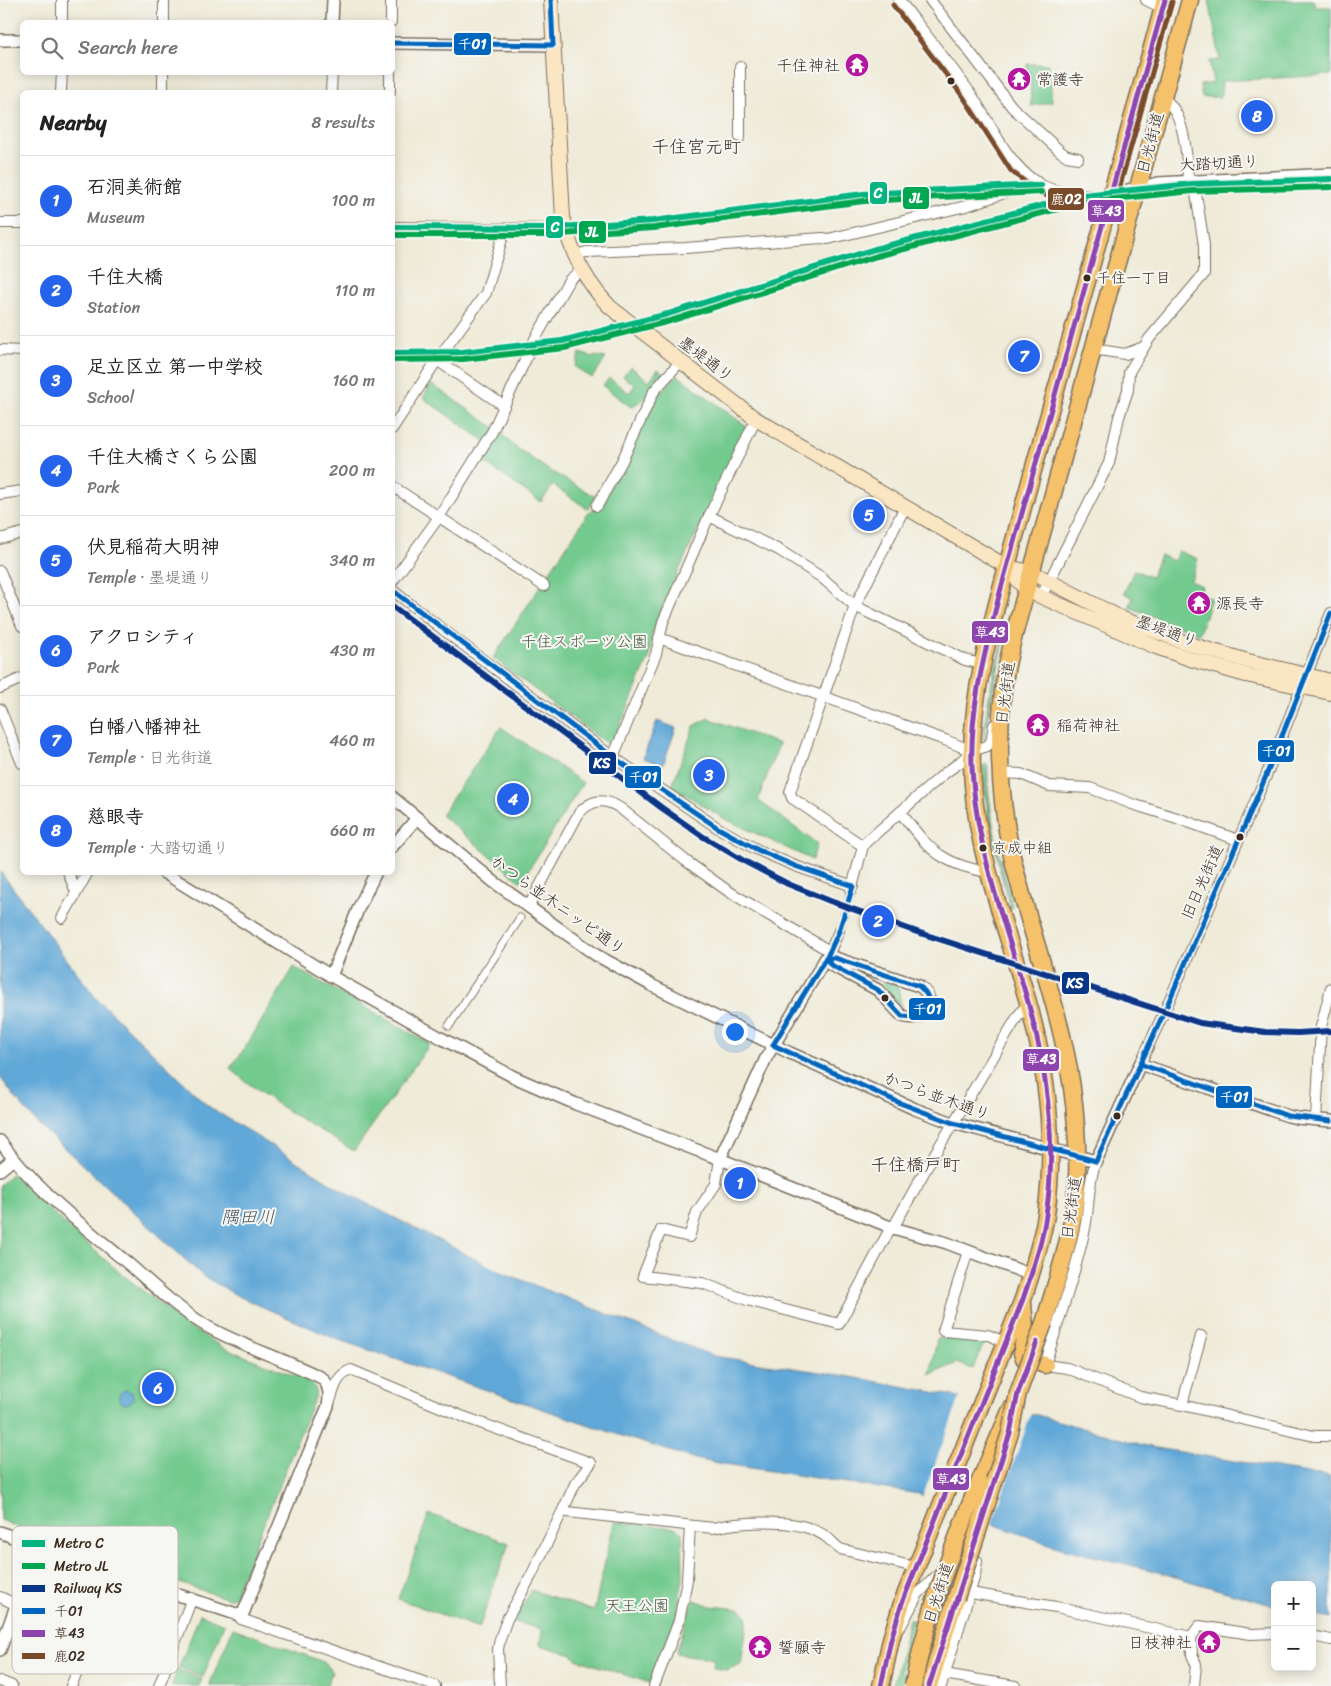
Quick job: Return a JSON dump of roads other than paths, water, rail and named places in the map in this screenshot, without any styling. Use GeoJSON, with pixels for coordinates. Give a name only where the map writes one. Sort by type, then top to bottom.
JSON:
{"type":"FeatureCollection","features":[{"type":"Feature","properties":{"kind":"highway","name":"日光街道"},"geometry":{"type":"LineString","coordinates":[[913,1686],[934,1599],[962,1522],[1018,1393],[1044,1323],[1070,1230],[1076,1193],[1077,1156],[1068,1056],[1012,856],[1003,802],[1000,720],[1003,690],[1011,648],[1033,594],[1031,572],[1190,0]]}},
{"type":"Feature","properties":{"kind":"highway","name":"日光街道"},"geometry":{"type":"LineString","coordinates":[[881,1686],[891,1639],[915,1567],[1031,1275],[1046,1216],[1049,1185],[1049,1149],[1048,1109],[1043,1066],[1028,1003],[988,872],[975,814],[972,751],[973,717],[981,664],[1026,490],[1164,4]]}},
{"type":"Feature","properties":{"kind":"highway"},"geometry":{"type":"LineString","coordinates":[[1022,1299],[1025,1328],[1022,1354],[1024,1358],[1045,1366]]}},
{"type":"Feature","properties":{"kind":"highway","name":"日光街道"},"geometry":{"type":"LineString","coordinates":[[929,1686],[963,1596],[1010,1432],[1018,1393]]}},
{"type":"Feature","properties":{"kind":"main road","name":"墨堤通り"},"geometry":{"type":"LineString","coordinates":[[551,0],[558,144],[565,229],[581,270],[597,293],[610,307],[756,419],[1007,567],[1033,594],[1190,659],[1246,674],[1305,681],[1331,681]]}},
{"type":"Feature","properties":{"kind":"main road","name":"墨堤通り"},"geometry":{"type":"LineString","coordinates":[[1007,567],[1031,572],[1123,619],[1189,644],[1248,661],[1305,681],[1331,693]]}},
{"type":"Feature","properties":{"kind":"street"},"geometry":{"type":"LineString","coordinates":[[62,0],[62,20]]}},
{"type":"Feature","properties":{"kind":"street"},"geometry":{"type":"LineString","coordinates":[[164,0],[164,20]]}},
{"type":"Feature","properties":{"kind":"street"},"geometry":{"type":"LineString","coordinates":[[332,20],[333,0]]}},
{"type":"Feature","properties":{"kind":"street"},"geometry":{"type":"LineString","coordinates":[[391,0],[391,20]]}},
{"type":"Feature","properties":{"kind":"street"},"geometry":{"type":"LineString","coordinates":[[899,0],[965,86],[1018,166],[1037,182],[1052,190],[1099,196],[1110,194]]}},
{"type":"Feature","properties":{"kind":"street"},"geometry":{"type":"LineString","coordinates":[[930,0],[1012,107],[1061,152],[1067,156],[1078,158]]}},
{"type":"Feature","properties":{"kind":"street"},"geometry":{"type":"LineString","coordinates":[[1146,0],[1164,4]]}},
{"type":"Feature","properties":{"kind":"street"},"geometry":{"type":"LineString","coordinates":[[0,40],[20,40]]}},
{"type":"Feature","properties":{"kind":"street"},"geometry":{"type":"LineString","coordinates":[[395,43],[553,45]]}},
{"type":"Feature","properties":{"kind":"street"},"geometry":{"type":"LineString","coordinates":[[740,67],[740,137]]}},
{"type":"Feature","properties":{"kind":"street"},"geometry":{"type":"LineString","coordinates":[[61,90],[62,75]]}},
{"type":"Feature","properties":{"kind":"street"},"geometry":{"type":"LineString","coordinates":[[163,90],[164,75]]}},
{"type":"Feature","properties":{"kind":"street"},"geometry":{"type":"LineString","coordinates":[[331,90],[332,75]]}},
{"type":"Feature","properties":{"kind":"street"},"geometry":{"type":"LineString","coordinates":[[390,75],[390,90]]}},
{"type":"Feature","properties":{"kind":"street"},"geometry":{"type":"LineString","coordinates":[[1130,372],[1144,347],[1204,274],[1204,245],[1180,125],[1177,115],[1163,96]]}},
{"type":"Feature","properties":{"kind":"street","name":"大踏切通り"},"geometry":{"type":"LineString","coordinates":[[1110,194],[1158,183],[1331,174]]}},
{"type":"Feature","properties":{"kind":"street"},"geometry":{"type":"LineString","coordinates":[[574,255],[587,252],[828,239],[966,206],[1037,182]]}},
{"type":"Feature","properties":{"kind":"street"},"geometry":{"type":"LineString","coordinates":[[0,223],[20,223]]}},
{"type":"Feature","properties":{"kind":"street"},"geometry":{"type":"LineString","coordinates":[[395,227],[565,229]]}},
{"type":"Feature","properties":{"kind":"street"},"geometry":{"type":"LineString","coordinates":[[395,425],[437,360],[486,293],[505,228]]}},
{"type":"Feature","properties":{"kind":"street"},"geometry":{"type":"LineString","coordinates":[[395,578],[439,516],[492,432],[535,339],[569,280],[581,270]]}},
{"type":"Feature","properties":{"kind":"street"},"geometry":{"type":"LineString","coordinates":[[1093,350],[1125,354],[1144,347]]}},
{"type":"Feature","properties":{"kind":"street"},"geometry":{"type":"LineString","coordinates":[[0,350],[20,351]]}},
{"type":"Feature","properties":{"kind":"street"},"geometry":{"type":"LineString","coordinates":[[1033,594],[1048,581],[1110,463],[1119,417],[1128,390],[1130,372],[1125,354]]}},
{"type":"Feature","properties":{"kind":"street"},"geometry":{"type":"LineString","coordinates":[[395,356],[431,356],[504,406]]}},
{"type":"Feature","properties":{"kind":"street"},"geometry":{"type":"LineString","coordinates":[[597,506],[622,461],[654,391],[680,362]]}},
{"type":"Feature","properties":{"kind":"street"},"geometry":{"type":"LineString","coordinates":[[612,757],[656,654],[663,622],[709,516],[756,419]]}},
{"type":"Feature","properties":{"kind":"street"},"geometry":{"type":"LineString","coordinates":[[395,488],[544,586]]}},
{"type":"Feature","properties":{"kind":"street"},"geometry":{"type":"LineString","coordinates":[[0,494],[20,491]]}},
{"type":"Feature","properties":{"kind":"street"},"geometry":{"type":"LineString","coordinates":[[864,846],[792,798],[790,792],[854,606],[905,507]]}},
{"type":"Feature","properties":{"kind":"street"},"geometry":{"type":"LineString","coordinates":[[709,516],[785,554],[821,576],[854,606],[965,660],[981,664]]}},
{"type":"Feature","properties":{"kind":"street"},"geometry":{"type":"LineString","coordinates":[[0,539],[20,534]]}},
{"type":"Feature","properties":{"kind":"street"},"geometry":{"type":"LineString","coordinates":[[0,571],[20,621]]}},
{"type":"Feature","properties":{"kind":"street"},"geometry":{"type":"LineString","coordinates":[[395,592],[612,757],[718,828],[758,850],[852,889],[864,846],[945,773],[972,751],[987,746],[991,742],[1003,690]]}},
{"type":"Feature","properties":{"kind":"street","name":"旧日光街道"},"geometry":{"type":"LineString","coordinates":[[1096,1161],[1238,840],[1305,681],[1331,613]]}},
{"type":"Feature","properties":{"kind":"street"},"geometry":{"type":"LineString","coordinates":[[660,638],[972,751]]}},
{"type":"Feature","properties":{"kind":"street"},"geometry":{"type":"LineString","coordinates":[[0,688],[20,679]]}},
{"type":"Feature","properties":{"kind":"street"},"geometry":{"type":"LineString","coordinates":[[0,709],[20,758]]}},
{"type":"Feature","properties":{"kind":"street"},"geometry":{"type":"LineString","coordinates":[[1001,773],[1020,774],[1050,786],[1090,788],[1238,840]]}},
{"type":"Feature","properties":{"kind":"street","name":"かつら並木ニッピ通り"},"geometry":{"type":"LineString","coordinates":[[395,800],[494,882],[596,955],[653,986],[774,1045]]}},
{"type":"Feature","properties":{"kind":"street"},"geometry":{"type":"LineString","coordinates":[[529,906],[579,813],[586,805],[602,800],[611,802],[620,808],[686,861],[728,891],[828,954],[834,958],[920,986],[928,997],[928,1008],[918,1018],[902,1016],[878,990],[831,965],[828,954]]}},
{"type":"Feature","properties":{"kind":"street"},"geometry":{"type":"LineString","coordinates":[[900,812],[933,849],[942,856],[976,870],[988,872]]}},
{"type":"Feature","properties":{"kind":"street"},"geometry":{"type":"LineString","coordinates":[[395,844],[417,818]]}},
{"type":"Feature","properties":{"kind":"street"},"geometry":{"type":"LineString","coordinates":[[69,875],[76,892]]}},
{"type":"Feature","properties":{"kind":"street"},"geometry":{"type":"LineString","coordinates":[[62,918],[86,875]]}},
{"type":"Feature","properties":{"kind":"street"},"geometry":{"type":"LineString","coordinates":[[168,875],[331,976],[514,1077],[576,1104],[892,1228],[947,1243],[1031,1275]]}},
{"type":"Feature","properties":{"kind":"street"},"geometry":{"type":"LineString","coordinates":[[331,976],[359,907],[375,875]]}},
{"type":"Feature","properties":{"kind":"street"},"geometry":{"type":"LineString","coordinates":[[449,1026],[520,918]]}},
{"type":"Feature","properties":{"kind":"street"},"geometry":{"type":"LineString","coordinates":[[839,931],[828,954],[756,1079],[720,1159],[716,1184],[697,1212],[689,1237],[661,1230],[643,1276],[702,1283],[747,1300],[839,1324],[953,1123],[1018,1016],[1028,1003]]}},
{"type":"Feature","properties":{"kind":"street"},"geometry":{"type":"LineString","coordinates":[[1316,1120],[1320,1027],[1331,988]]}},
{"type":"Feature","properties":{"kind":"street","name":"かつら並木通り"},"geometry":{"type":"LineString","coordinates":[[774,1045],[900,1103],[953,1123],[1096,1161]]}},
{"type":"Feature","properties":{"kind":"street"},"geometry":{"type":"LineString","coordinates":[[1140,1064],[1288,1116],[1331,1121]]}},
{"type":"Feature","properties":{"kind":"street"},"geometry":{"type":"LineString","coordinates":[[0,1141],[25,1172],[84,1228],[180,1309],[232,1340],[322,1378],[328,1387],[328,1406]]}},
{"type":"Feature","properties":{"kind":"street"},"geometry":{"type":"LineString","coordinates":[[0,1170],[13,1158]]}},
{"type":"Feature","properties":{"kind":"street"},"geometry":{"type":"LineString","coordinates":[[1096,1161],[1092,1172],[1086,1221],[1079,1255],[1045,1366],[1067,1368],[1140,1396],[1314,1436],[1331,1436]]}},
{"type":"Feature","properties":{"kind":"street"},"geometry":{"type":"LineString","coordinates":[[968,1251],[943,1330],[988,1335],[1005,1342]]}},
{"type":"Feature","properties":{"kind":"street"},"geometry":{"type":"LineString","coordinates":[[1182,1405],[1201,1336]]}},
{"type":"Feature","properties":{"kind":"street"},"geometry":{"type":"LineString","coordinates":[[435,1686],[241,1619],[338,1378],[351,1370],[464,1417],[591,1463],[575,1484],[508,1619],[498,1649],[500,1686]]}},
{"type":"Feature","properties":{"kind":"street"},"geometry":{"type":"LineString","coordinates":[[563,1510],[567,1512],[713,1528],[731,1523],[767,1523],[809,1528],[825,1536],[840,1549],[915,1567]]}},
{"type":"Feature","properties":{"kind":"street"},"geometry":{"type":"LineString","coordinates":[[654,1686],[679,1621],[687,1580],[688,1526]]}},
{"type":"Feature","properties":{"kind":"street"},"geometry":{"type":"LineString","coordinates":[[0,1532],[12,1537]]}},
{"type":"Feature","properties":{"kind":"street"},"geometry":{"type":"LineString","coordinates":[[891,1639],[904,1622],[913,1600],[952,1561],[966,1556],[972,1557],[978,1562],[963,1596],[941,1686]]}},
{"type":"Feature","properties":{"kind":"street"},"geometry":{"type":"LineString","coordinates":[[178,1593],[242,1616]]}},
{"type":"Feature","properties":{"kind":"street"},"geometry":{"type":"LineString","coordinates":[[963,1596],[1056,1607],[1190,1637]]}},
{"type":"Feature","properties":{"kind":"street"},"geometry":{"type":"LineString","coordinates":[[0,1597],[12,1602]]}},
{"type":"Feature","properties":{"kind":"street"},"geometry":{"type":"LineString","coordinates":[[178,1635],[192,1598]]}},
{"type":"Feature","properties":{"kind":"street"},"geometry":{"type":"LineString","coordinates":[[0,1650],[12,1618]]}},
{"type":"Feature","properties":{"kind":"street"},"geometry":{"type":"LineString","coordinates":[[1194,1686],[1196,1664],[1192,1655],[1190,1637],[1199,1626],[1251,1634],[1271,1633]]}},
{"type":"Feature","properties":{"kind":"street"},"geometry":{"type":"LineString","coordinates":[[1316,1637],[1331,1640]]}},
{"type":"Feature","properties":{"kind":"street"},"geometry":{"type":"LineString","coordinates":[[71,1686],[76,1674]]}},
{"type":"Feature","properties":{"kind":"street"},"geometry":{"type":"LineString","coordinates":[[159,1686],[164,1674]]}},
{"type":"Feature","properties":{"kind":"street"},"geometry":{"type":"LineString","coordinates":[[944,1674],[1015,1686]]}},
{"type":"Feature","properties":{"kind":"street"},"geometry":{"type":"LineString","coordinates":[[0,1681],[12,1686]]}},
{"type":"Feature","properties":{"kind":"water"},"geometry":{"type":"Polygon","coordinates":[[[657,721],[676,728],[663,765],[643,758],[657,721]]]}},
{"type":"Feature","properties":{"kind":"water","name":"隅田川"},"geometry":{"type":"Polygon","coordinates":[[[0,871],[96,998],[208,1106],[350,1195],[499,1271],[713,1356],[840,1375],[944,1394],[1030,1413],[1150,1447],[1331,1477],[1331,1619],[1316,1616],[1316,1581],[1271,1581],[1271,1605],[1158,1572],[1061,1548],[975,1518],[919,1494],[699,1460],[631,1439],[336,1339],[238,1296],[203,1276],[37,1123],[0,1077],[0,871]]]}},
{"type":"Feature","properties":{"kind":"water"},"geometry":{"type":"Polygon","coordinates":[[[123,1390],[129,1390],[133,1397],[129,1404],[123,1404],[119,1400],[119,1394],[123,1390]]]}},
{"type":"Feature","properties":{"kind":"tunnel"},"geometry":{"type":"LineString","coordinates":[[839,931],[851,892]]}},
{"type":"Feature","properties":{"kind":"metro line","name":"C"},"geometry":{"type":"LineString","coordinates":[[395,353],[462,352],[562,341],[668,314],[875,249],[1083,195],[1192,184],[1331,179]]}},
{"type":"Feature","properties":{"kind":"metro line","name":"C"},"geometry":{"type":"LineString","coordinates":[[395,227],[545,228],[653,221],[863,194],[1041,185]]}},
{"type":"Feature","properties":{"kind":"metro line","name":"JL"},"geometry":{"type":"LineString","coordinates":[[395,360],[463,359],[564,348],[670,321],[877,256],[1084,202],[1193,191],[1331,187]]}},
{"type":"Feature","properties":{"kind":"metro line","name":"JL"},"geometry":{"type":"LineString","coordinates":[[395,235],[545,235],[654,228],[864,201],[1041,192]]}},
{"type":"Feature","properties":{"kind":"rail line","name":"KS"},"geometry":{"type":"LineString","coordinates":[[395,608],[662,808],[702,836],[788,884],[917,932],[1200,1023],[1265,1032],[1331,1031]]}},
{"type":"Feature","properties":{"kind":"place","name":"千住神社"},"geometry":{"type":"Point","coordinates":[857,65]}},
{"type":"Feature","properties":{"kind":"place","name":"常護寺"},"geometry":{"type":"Point","coordinates":[1019,79]}},
{"type":"Feature","properties":{"kind":"place","name":"慈眼寺"},"geometry":{"type":"Point","coordinates":[1257,116]}},
{"type":"Feature","properties":{"kind":"place","name":"千住一丁目"},"geometry":{"type":"Point","coordinates":[1087,278]}},
{"type":"Feature","properties":{"kind":"place","name":"白幡八幡神社"},"geometry":{"type":"Point","coordinates":[1024,356]}},
{"type":"Feature","properties":{"kind":"place","name":"伏見稲荷大明神"},"geometry":{"type":"Point","coordinates":[869,515]}},
{"type":"Feature","properties":{"kind":"place","name":"源長寺"},"geometry":{"type":"Point","coordinates":[1199,603]}},
{"type":"Feature","properties":{"kind":"place","name":"稲荷神社"},"geometry":{"type":"Point","coordinates":[1038,725]}},
{"type":"Feature","properties":{"kind":"place","name":"足立区立 第一中学校"},"geometry":{"type":"Point","coordinates":[709,775]}},
{"type":"Feature","properties":{"kind":"place","name":"千住大橋さくら公園"},"geometry":{"type":"Point","coordinates":[513,799]}},
{"type":"Feature","properties":{"kind":"place","name":"京成中組"},"geometry":{"type":"Point","coordinates":[983,848]}},
{"type":"Feature","properties":{"kind":"place","name":"千住大橋"},"geometry":{"type":"Point","coordinates":[878,921]}},
{"type":"Feature","properties":{"kind":"place","name":"石洞美術館"},"geometry":{"type":"Point","coordinates":[740,1183]}},
{"type":"Feature","properties":{"kind":"place","name":"アクロシティ"},"geometry":{"type":"Point","coordinates":[158,1388]}},
{"type":"Feature","properties":{"kind":"place","name":"日枝神社"},"geometry":{"type":"Point","coordinates":[1209,1642]}},
{"type":"Feature","properties":{"kind":"place","name":"誓願寺"},"geometry":{"type":"Point","coordinates":[760,1647]}},
{"type":"Feature","properties":{"kind":"district","name":"千住宮元町"},"geometry":{"type":"Point","coordinates":[696,147]}},
{"type":"Feature","properties":{"kind":"district","name":"千住橋戸町"},"geometry":{"type":"Point","coordinates":[915,1165]}},
{"type":"Feature","properties":{"kind":"park label","name":"千住スポーツ公園"},"geometry":{"type":"Point","coordinates":[584,641]}},
{"type":"Feature","properties":{"kind":"park label","name":"天王公園"},"geometry":{"type":"Point","coordinates":[637,1605]}}]}
